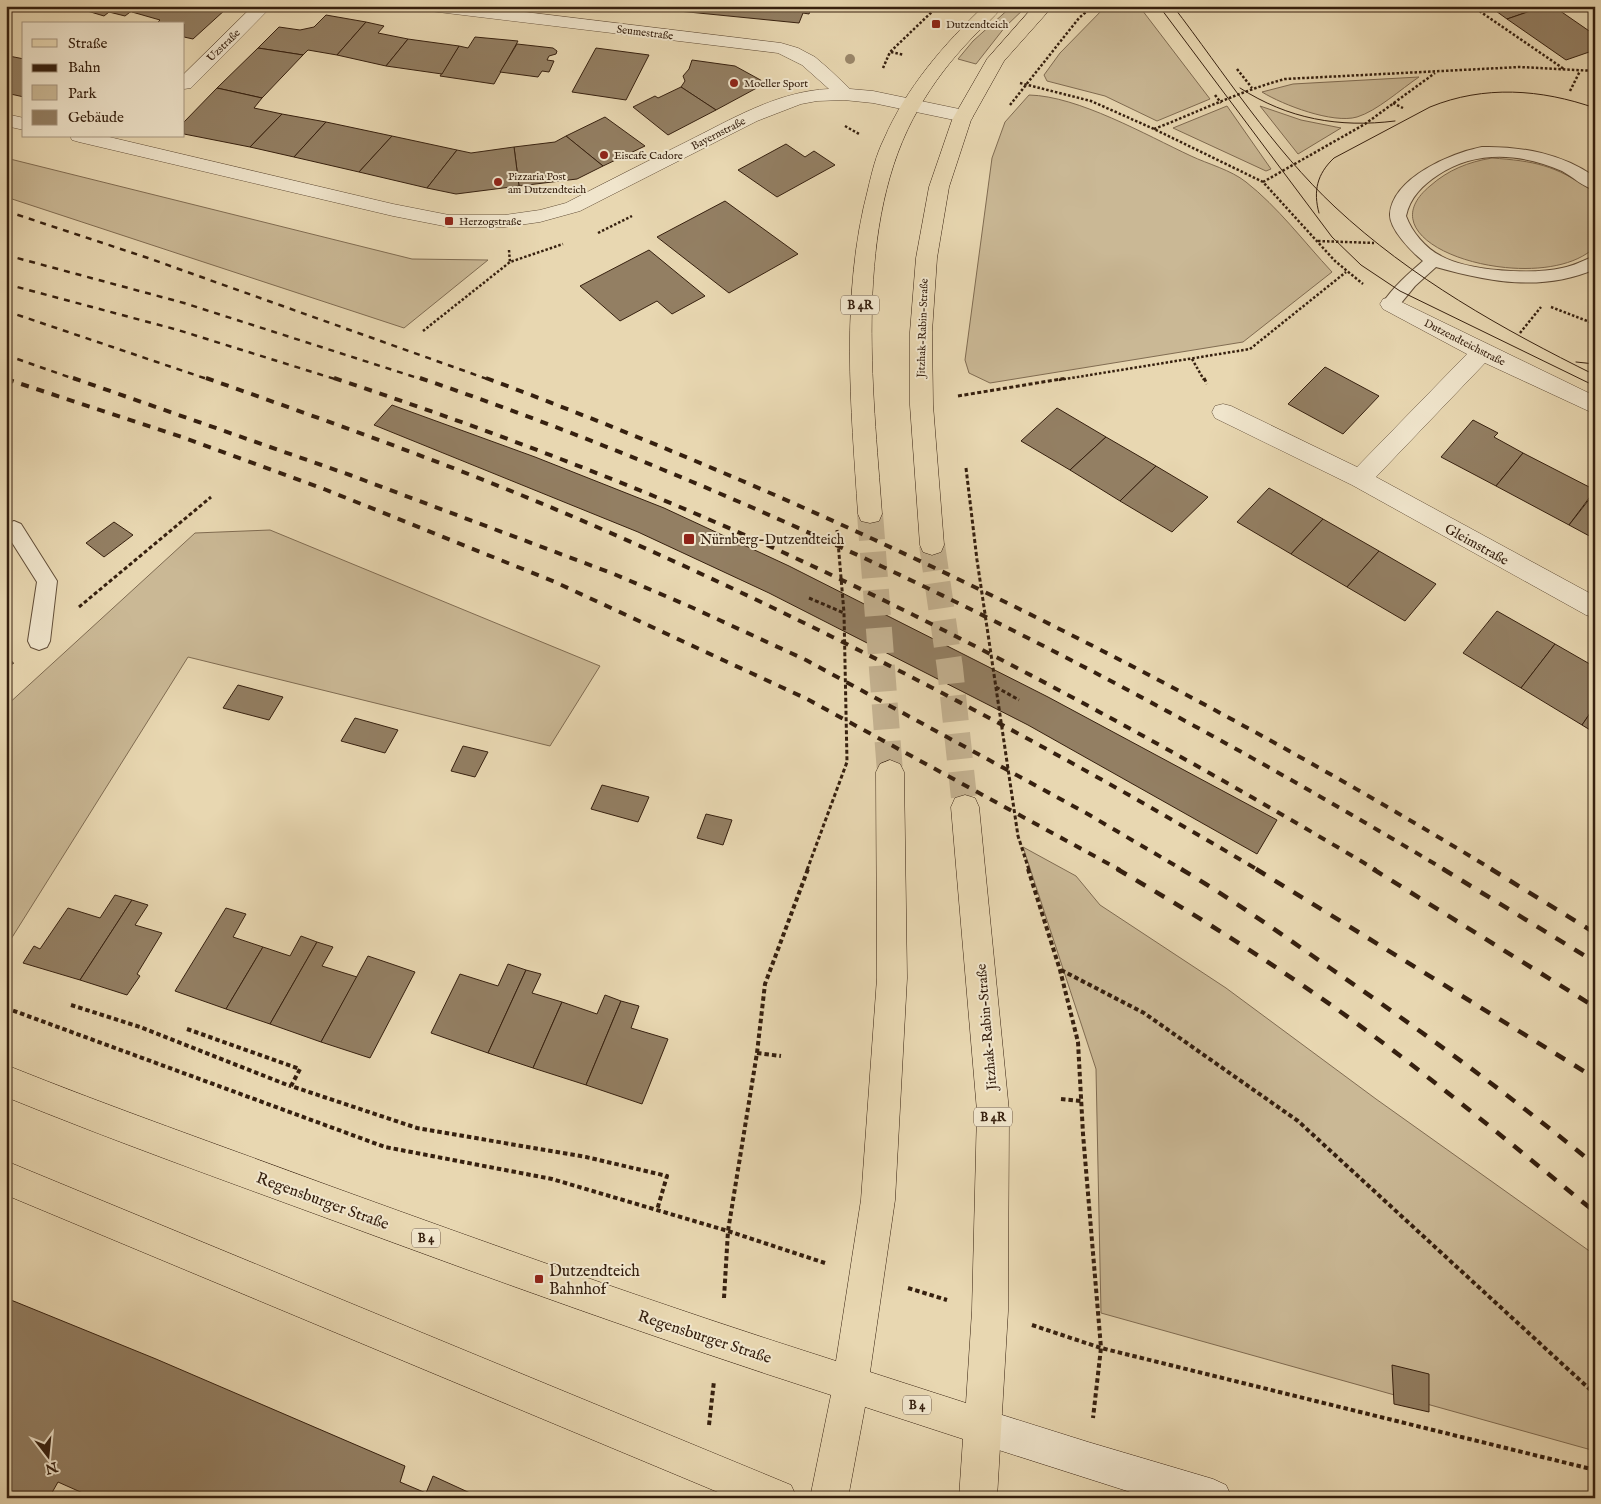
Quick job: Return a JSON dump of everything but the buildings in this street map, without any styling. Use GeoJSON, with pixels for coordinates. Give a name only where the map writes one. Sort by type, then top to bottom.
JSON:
{"type":"FeatureCollection","features":[{"type":"Feature","properties":{"kind":"main road","name":"B 4R"},"geometry":{"type":"LineString","coordinates":[[870,514],[861,350],[862,272],[876,189],[891,143],[911,104],[943,57],[994,6]]}},
{"type":"Feature","properties":{"kind":"main road"},"geometry":{"type":"LineString","coordinates":[[964,116],[986,75],[1002,52],[1044,6]]}},
{"type":"Feature","properties":{"kind":"main road","name":"Jitzhak-Rabin-Straße"},"geometry":{"type":"LineString","coordinates":[[932,546],[920,409],[922,295],[927,247],[935,207],[945,170],[964,116]]}},
{"type":"Feature","properties":{"kind":"main road"},"geometry":{"type":"LineString","coordinates":[[830,1498],[851,1383],[878,1200],[892,988],[890,772]]}},
{"type":"Feature","properties":{"kind":"main road","name":"Jitzhak-Rabin-Straße"},"geometry":{"type":"LineString","coordinates":[[965,807],[993,1111],[990,1311],[983,1427]]}},
{"type":"Feature","properties":{"kind":"main road","name":"Regensburger Straße"},"geometry":{"type":"LineString","coordinates":[[6,1081],[85,1113],[539,1280],[718,1341],[983,1427]]}},
{"type":"Feature","properties":{"kind":"main road"},"geometry":{"type":"LineString","coordinates":[[6,1178],[778,1498]]}},
{"type":"Feature","properties":{"kind":"main road","name":"B 4R"},"geometry":{"type":"LineString","coordinates":[[978,1498],[983,1427]]}},
{"type":"Feature","properties":{"kind":"street","name":"Uzstraße"},"geometry":{"type":"LineString","coordinates":[[185,83],[263,6]]}},
{"type":"Feature","properties":{"kind":"street","name":"Seumestraße"},"geometry":{"type":"LineString","coordinates":[[430,6],[781,48],[807,58],[821,69],[844,94]]}},
{"type":"Feature","properties":{"kind":"street","name":"Bayernstraße"},"geometry":{"type":"LineString","coordinates":[[125,141],[439,219],[505,222],[540,216],[573,207],[770,108],[817,95],[844,94],[911,104],[964,116]]}},
{"type":"Feature","properties":{"kind":"street"},"geometry":{"type":"LineString","coordinates":[[6,120],[22,124]]}},
{"type":"Feature","properties":{"kind":"street"},"geometry":{"type":"LineString","coordinates":[[97,138],[125,141]]}},
{"type":"Feature","properties":{"kind":"street","name":"Dutzendteichstraße"},"geometry":{"type":"LineString","coordinates":[[1391,304],[1482,352],[1595,406]]}},
{"type":"Feature","properties":{"kind":"street"},"geometry":{"type":"LineString","coordinates":[[1360,479],[1482,352]]}},
{"type":"Feature","properties":{"kind":"street","name":"Gleimstraße"},"geometry":{"type":"LineString","coordinates":[[1223,412],[1360,479],[1595,608]]}},
{"type":"Feature","properties":{"kind":"street","name":"Regensburger Straße"},"geometry":{"type":"LineString","coordinates":[[983,1427],[1088,1462],[1213,1498]]}},
{"type":"Feature","properties":{"kind":"lane"},"geometry":{"type":"LineString","coordinates":[[1595,185],[1564,166],[1531,156],[1480,153],[1450,162],[1419,181],[1408,194],[1398,212],[1400,222],[1408,234],[1434,260],[1494,275],[1528,277],[1568,272],[1595,262]]}},
{"type":"Feature","properties":{"kind":"lane","name":"Dutzendteichstraße"},"geometry":{"type":"LineString","coordinates":[[1391,304],[1409,282],[1434,260]]}},
{"type":"Feature","properties":{"kind":"lane"},"geometry":{"type":"LineString","coordinates":[[14,530],[47,580],[39,641]]}},
{"type":"Feature","properties":{"kind":"path"},"geometry":{"type":"LineString","coordinates":[[881,71],[890,52],[938,6]]}},
{"type":"Feature","properties":{"kind":"path"},"geometry":{"type":"LineString","coordinates":[[1010,106],[1079,18],[1093,6]]}},
{"type":"Feature","properties":{"kind":"path"},"geometry":{"type":"LineString","coordinates":[[1472,6],[1566,70]]}},
{"type":"Feature","properties":{"kind":"path"},"geometry":{"type":"LineString","coordinates":[[932,10],[942,13]]}},
{"type":"Feature","properties":{"kind":"path"},"geometry":{"type":"LineString","coordinates":[[890,52],[905,55]]}},
{"type":"Feature","properties":{"kind":"path"},"geometry":{"type":"LineString","coordinates":[[1154,129],[1221,103],[1252,88],[1285,80],[1520,67],[1595,71]]}},
{"type":"Feature","properties":{"kind":"path"},"geometry":{"type":"LineString","coordinates":[[1237,69],[1252,88]]}},
{"type":"Feature","properties":{"kind":"path"},"geometry":{"type":"LineString","coordinates":[[1570,91],[1580,71]]}},
{"type":"Feature","properties":{"kind":"path"},"geometry":{"type":"LineString","coordinates":[[1263,182],[1365,124],[1436,73]]}},
{"type":"Feature","properties":{"kind":"path"},"geometry":{"type":"LineString","coordinates":[[957,396],[1250,349],[1346,272],[1263,182],[1154,129],[1091,101],[1028,85]]}},
{"type":"Feature","properties":{"kind":"path"},"geometry":{"type":"LineString","coordinates":[[1215,95],[1221,103]]}},
{"type":"Feature","properties":{"kind":"path"},"geometry":{"type":"LineString","coordinates":[[1393,103],[1403,108]]}},
{"type":"Feature","properties":{"kind":"path"},"geometry":{"type":"LineString","coordinates":[[423,331],[510,262]]}},
{"type":"Feature","properties":{"kind":"path"},"geometry":{"type":"LineString","coordinates":[[957,388],[958,406]]}},
{"type":"Feature","properties":{"kind":"path"},"geometry":{"type":"LineString","coordinates":[[965,464],[977,560],[1018,836],[1060,970],[1078,1042],[1081,1101],[1102,1348],[1088,1462]]}},
{"type":"Feature","properties":{"kind":"path"},"geometry":{"type":"LineString","coordinates":[[6,668],[211,497]]}},
{"type":"Feature","properties":{"kind":"path"},"geometry":{"type":"LineString","coordinates":[[704,1468],[725,1290],[728,1231],[757,1053],[766,984],[847,762],[844,614],[837,525]]}},
{"type":"Feature","properties":{"kind":"path"},"geometry":{"type":"LineString","coordinates":[[809,598],[844,614]]}},
{"type":"Feature","properties":{"kind":"path"},"geometry":{"type":"LineString","coordinates":[[996,687],[1019,700]]}},
{"type":"Feature","properties":{"kind":"path"},"geometry":{"type":"LineString","coordinates":[[1060,970],[1144,1013],[1298,1122],[1595,1394]]}},
{"type":"Feature","properties":{"kind":"path"},"geometry":{"type":"LineString","coordinates":[[71,1005],[140,1027],[290,1086],[416,1128],[586,1156],[667,1176],[657,1210]]}},
{"type":"Feature","properties":{"kind":"path"},"geometry":{"type":"LineString","coordinates":[[6,1008],[385,1147],[552,1179],[728,1231],[778,1249],[867,1276],[990,1311],[1102,1348],[1595,1470]]}},
{"type":"Feature","properties":{"kind":"path"},"geometry":{"type":"LineString","coordinates":[[188,1029],[300,1069],[290,1086]]}},
{"type":"Feature","properties":{"kind":"path"},"geometry":{"type":"LineString","coordinates":[[757,1053],[781,1056]]}},
{"type":"Feature","properties":{"kind":"path"},"geometry":{"type":"LineString","coordinates":[[1061,1099],[1081,1101]]}},
{"type":"Feature","properties":{"kind":"green space"},"geometry":{"type":"Polygon","coordinates":[[[1012,6],[1027,6],[1005,27],[976,64],[958,59],[973,41],[1012,6]]]}},
{"type":"Feature","properties":{"kind":"green space"},"geometry":{"type":"Polygon","coordinates":[[[1106,6],[1139,6],[1210,99],[1157,121],[1105,96],[1047,81],[1044,75],[1060,53],[1106,6]]]}},
{"type":"Feature","properties":{"kind":"green space"},"geometry":{"type":"Polygon","coordinates":[[[1419,77],[1373,110],[1357,117],[1347,118],[1322,116],[1308,112],[1262,92],[1293,84],[1419,77]]]}},
{"type":"Feature","properties":{"kind":"green space"},"geometry":{"type":"Polygon","coordinates":[[[1029,95],[1048,97],[1090,109],[1240,178],[1269,202],[1332,272],[1243,342],[990,383],[969,373],[965,360],[992,158],[1005,122],[1029,95]]]}},
{"type":"Feature","properties":{"kind":"green space"},"geometry":{"type":"Polygon","coordinates":[[[1227,106],[1271,169],[1266,171],[1173,128],[1227,106]]]}},
{"type":"Feature","properties":{"kind":"green space"},"geometry":{"type":"Polygon","coordinates":[[[1260,106],[1301,120],[1341,128],[1298,154],[1260,106]]]}},
{"type":"Feature","properties":{"kind":"green space"},"geometry":{"type":"Polygon","coordinates":[[[6,158],[412,259],[488,260],[404,328],[6,197],[6,158]]]}},
{"type":"Feature","properties":{"kind":"green space"},"geometry":{"type":"Polygon","coordinates":[[[1492,158],[1544,166],[1566,175],[1595,193],[1595,247],[1570,262],[1536,268],[1500,267],[1464,259],[1435,246],[1417,229],[1413,209],[1430,186],[1444,175],[1467,164],[1492,158]]]}},
{"type":"Feature","properties":{"kind":"green space"},"geometry":{"type":"Polygon","coordinates":[[[270,530],[600,666],[550,746],[188,657],[6,947],[6,706],[195,533],[270,530]]]}},
{"type":"Feature","properties":{"kind":"green space"},"geometry":{"type":"Polygon","coordinates":[[[1023,847],[1076,876],[1100,905],[1226,988],[1376,1099],[1595,1255],[1595,1451],[1101,1313],[1096,1069],[1023,847]]]}},
{"type":"Feature","properties":{"kind":"tunnel"},"geometry":{"type":"LineString","coordinates":[[870,514],[890,772]]}},
{"type":"Feature","properties":{"kind":"tunnel"},"geometry":{"type":"LineString","coordinates":[[932,545],[950,668],[965,807]]}},
{"type":"Feature","properties":{"kind":"tram line"},"geometry":{"type":"LineString","coordinates":[[1159,6],[1332,237],[1361,265],[1400,291],[1595,386]]}},
{"type":"Feature","properties":{"kind":"tram line"},"geometry":{"type":"LineString","coordinates":[[1173,6],[1250,110],[1290,160],[1317,189]]}},
{"type":"Feature","properties":{"kind":"tram line"},"geometry":{"type":"LineString","coordinates":[[1240,88],[1258,99],[1277,107],[1315,119],[1354,123],[1395,121]]}},
{"type":"Feature","properties":{"kind":"tram line"},"geometry":{"type":"LineString","coordinates":[[1317,189],[1320,177],[1334,158],[1430,107],[1450,100],[1471,95],[1512,92],[1554,97],[1595,108]]}},
{"type":"Feature","properties":{"kind":"tram line"},"geometry":{"type":"LineString","coordinates":[[1317,189],[1364,233],[1426,279],[1492,320],[1595,375]]}},
{"type":"Feature","properties":{"kind":"tram line"},"geometry":{"type":"LineString","coordinates":[[1317,189],[1316,197],[1319,213]]}},
{"type":"Feature","properties":{"kind":"tram line"},"geometry":{"type":"LineString","coordinates":[[1576,362],[1595,364]]}},
{"type":"Feature","properties":{"kind":"railway"},"geometry":{"type":"LineString","coordinates":[[6,211],[148,258],[490,380]]}},
{"type":"Feature","properties":{"kind":"railway"},"geometry":{"type":"LineString","coordinates":[[6,255],[184,303],[424,380]]}},
{"type":"Feature","properties":{"kind":"railway"},"geometry":{"type":"LineString","coordinates":[[6,284],[178,330],[338,380]]}},
{"type":"Feature","properties":{"kind":"railway"},"geometry":{"type":"LineString","coordinates":[[6,311],[210,380]]}},
{"type":"Feature","properties":{"kind":"railway"},"geometry":{"type":"LineString","coordinates":[[6,355],[77,380]]}},
{"type":"Feature","properties":{"kind":"railway"},"geometry":{"type":"LineString","coordinates":[[73,378],[350,475],[614,574],[691,607],[806,660],[1086,813],[1183,870]]}},
{"type":"Feature","properties":{"kind":"railway"},"geometry":{"type":"LineString","coordinates":[[206,378],[474,476],[652,551],[741,592],[916,679],[1003,725],[1258,870]]}},
{"type":"Feature","properties":{"kind":"railway"},"geometry":{"type":"LineString","coordinates":[[334,378],[572,463],[689,511],[804,562],[950,633],[1094,709],[1236,788],[1376,870]]}},
{"type":"Feature","properties":{"kind":"railway"},"geometry":{"type":"LineString","coordinates":[[420,378],[554,426],[686,479],[817,536],[946,597],[1073,661],[1198,728],[1445,870]]}},
{"type":"Feature","properties":{"kind":"railway"},"geometry":{"type":"LineString","coordinates":[[486,378],[617,429],[746,483],[874,540],[1001,600],[1126,663],[1250,729],[1372,798],[1493,870]]}},
{"type":"Feature","properties":{"kind":"railway"},"geometry":{"type":"LineString","coordinates":[[8,380],[6,379],[182,437],[324,489],[555,582],[807,699],[1120,870]]}},
{"type":"Feature","properties":{"kind":"railway"},"geometry":{"type":"LineString","coordinates":[[1117,869],[1237,942],[1352,1020],[1445,1090],[1595,1212]]}},
{"type":"Feature","properties":{"kind":"railway"},"geometry":{"type":"LineString","coordinates":[[1181,869],[1256,917],[1397,1015],[1498,1088],[1595,1165]]}},
{"type":"Feature","properties":{"kind":"railway"},"geometry":{"type":"LineString","coordinates":[[1256,869],[1595,1078]]}},
{"type":"Feature","properties":{"kind":"railway"},"geometry":{"type":"LineString","coordinates":[[1373,869],[1595,1007]]}},
{"type":"Feature","properties":{"kind":"railway"},"geometry":{"type":"LineString","coordinates":[[1443,869],[1595,962]]}},
{"type":"Feature","properties":{"kind":"railway"},"geometry":{"type":"LineString","coordinates":[[1491,869],[1595,933]]}},
{"type":"Feature","properties":{"kind":"place","name":"Dutzendteich"},"geometry":{"type":"Point","coordinates":[936,24]}},
{"type":"Feature","properties":{"kind":"place","name":"Moeller Sport"},"geometry":{"type":"Point","coordinates":[734,83]}},
{"type":"Feature","properties":{"kind":"place","name":"Eiscafe Cadore"},"geometry":{"type":"Point","coordinates":[604,155]}},
{"type":"Feature","properties":{"kind":"place","name":"Pizzaria Post am Dutzendteich"},"geometry":{"type":"Point","coordinates":[498,182]}},
{"type":"Feature","properties":{"kind":"place","name":"Herzogstraße"},"geometry":{"type":"Point","coordinates":[449,221]}},
{"type":"Feature","properties":{"kind":"place","name":"Nürnberg-Dutzendteich"},"geometry":{"type":"Point","coordinates":[689,539]}},
{"type":"Feature","properties":{"kind":"place","name":"Dutzendteich Bahnhof"},"geometry":{"type":"Point","coordinates":[539,1279]}}]}
